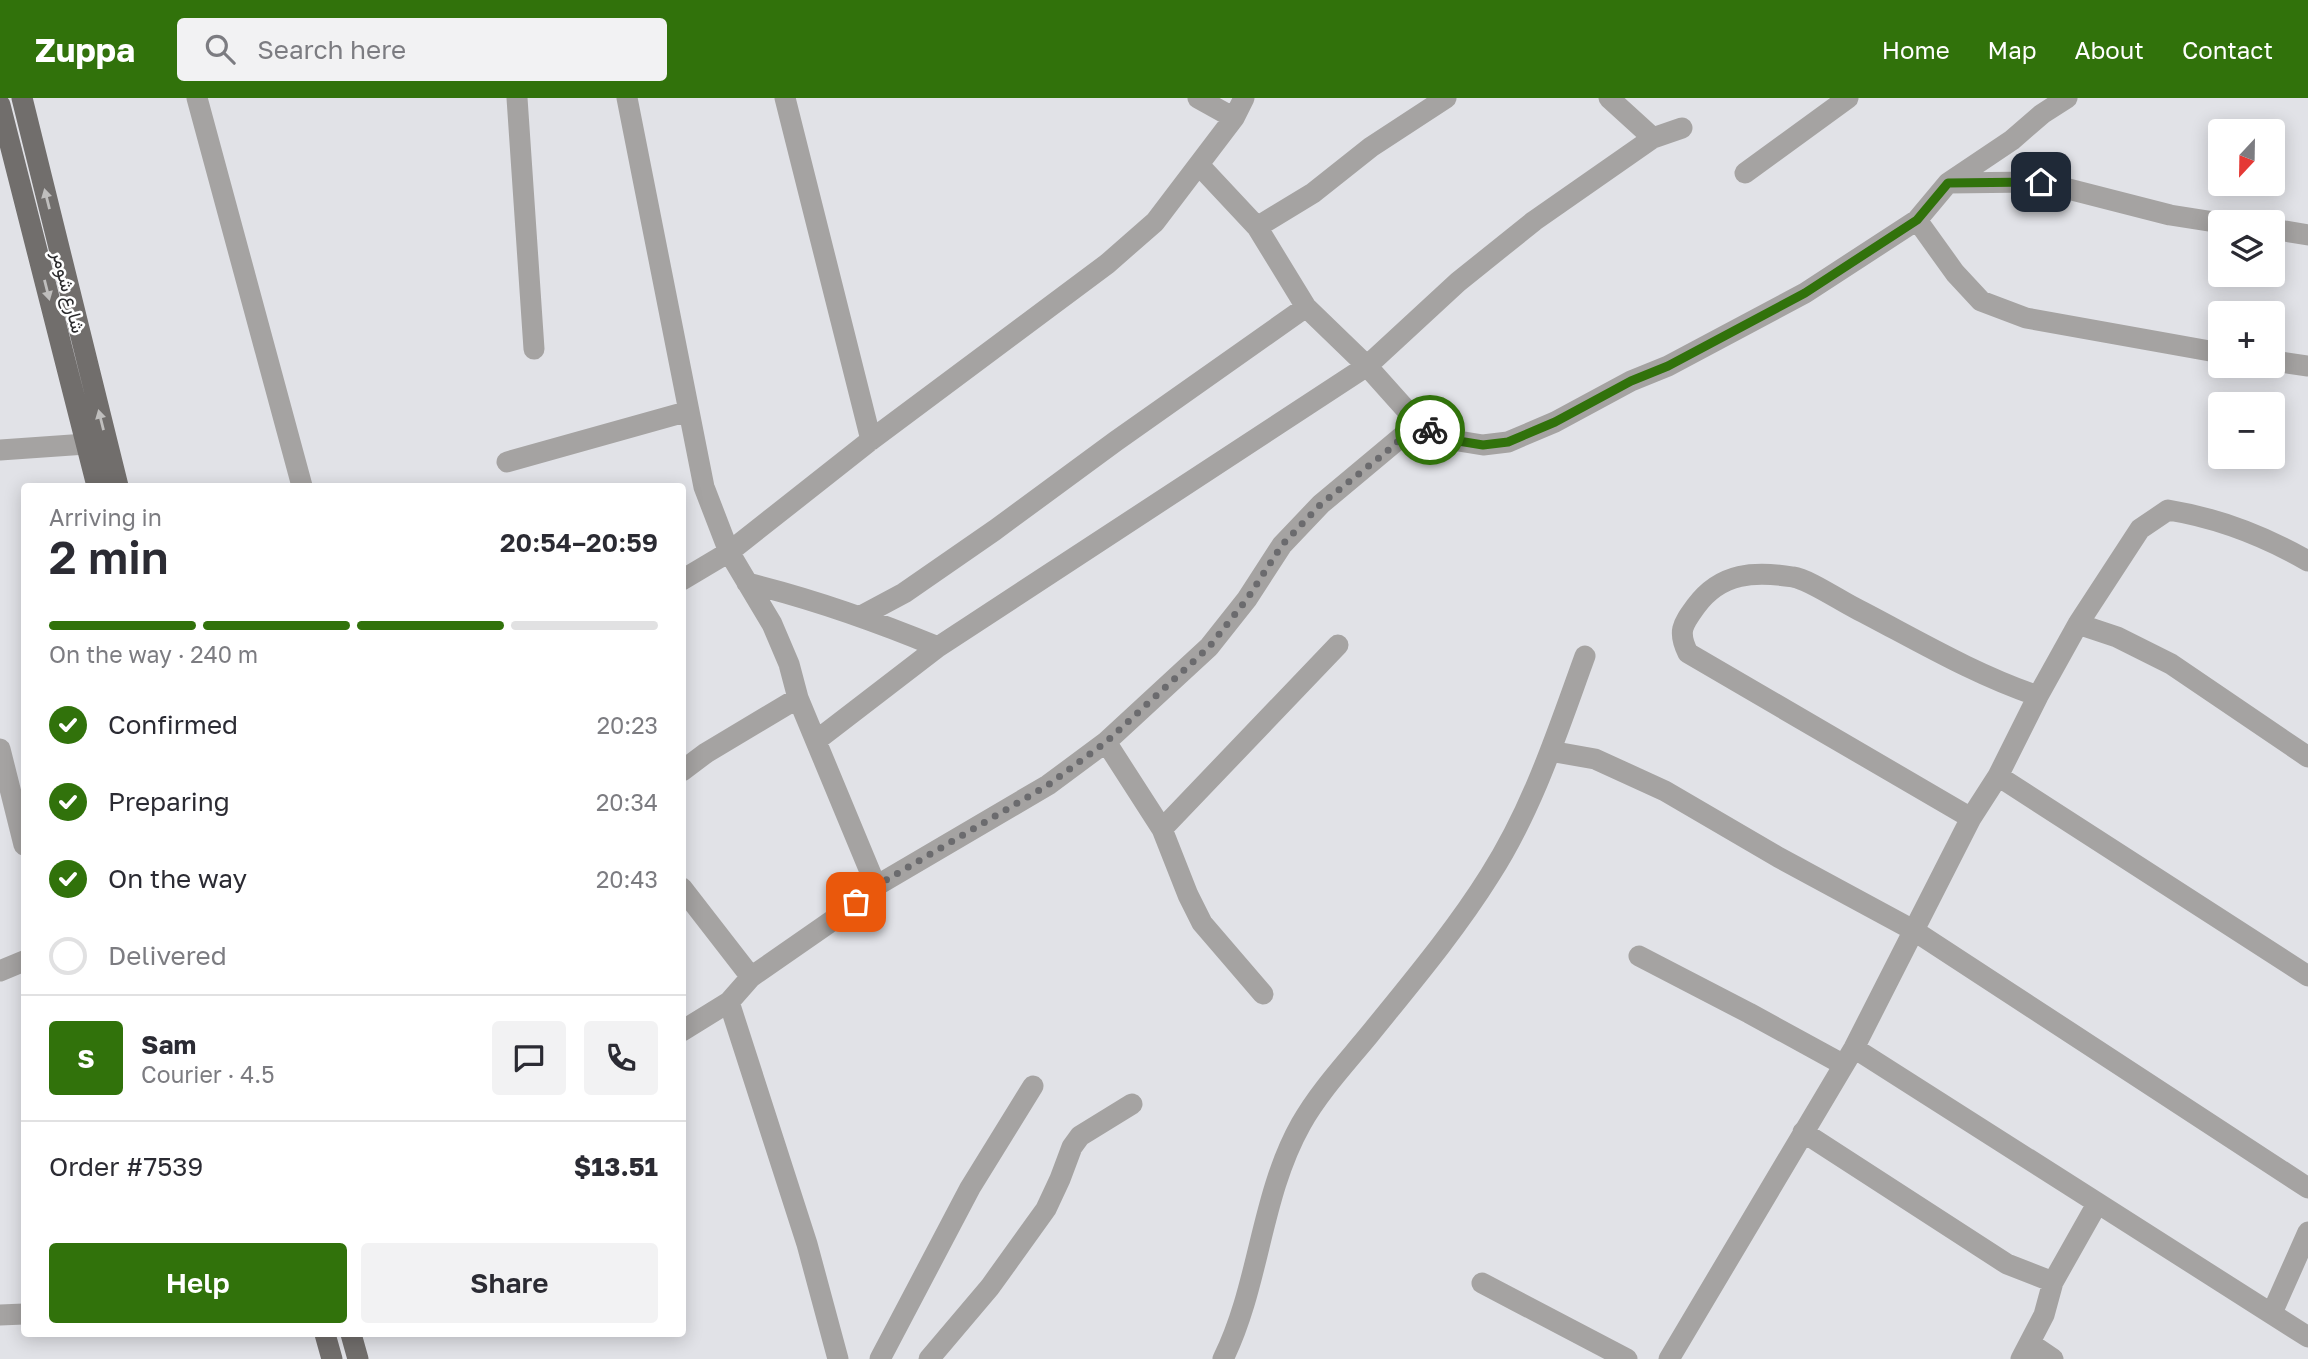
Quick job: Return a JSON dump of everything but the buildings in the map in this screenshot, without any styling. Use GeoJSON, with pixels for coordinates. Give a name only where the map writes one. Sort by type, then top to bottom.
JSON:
{"type":"FeatureCollection","features":[{"type":"Feature","properties":{"kind":"main road","name":"شارع شومر"},"geometry":{"type":"LineString","coordinates":[[22,98],[117,483]]}},
{"type":"Feature","properties":{"kind":"main road","name":"شارع شومر"},"geometry":{"type":"LineString","coordinates":[[0,105],[96,483]]}},
{"type":"Feature","properties":{"kind":"main road"},"geometry":{"type":"LineString","coordinates":[[326,1337],[332,1359]]}},
{"type":"Feature","properties":{"kind":"main road"},"geometry":{"type":"LineString","coordinates":[[352,1337],[358,1359]]}},
{"type":"Feature","properties":{"kind":"street"},"geometry":{"type":"LineString","coordinates":[[197,98],[301,483]]}},
{"type":"Feature","properties":{"kind":"street"},"geometry":{"type":"LineString","coordinates":[[517,98],[534,349]]}},
{"type":"Feature","properties":{"kind":"street"},"geometry":{"type":"LineString","coordinates":[[626,98],[704,487],[729,552],[772,624],[789,664],[798,698],[876,886]]}},
{"type":"Feature","properties":{"kind":"street"},"geometry":{"type":"LineString","coordinates":[[785,98],[871,440]]}},
{"type":"Feature","properties":{"kind":"street"},"geometry":{"type":"LineString","coordinates":[[1198,98],[1234,118]]}},
{"type":"Feature","properties":{"kind":"street"},"geometry":{"type":"LineString","coordinates":[[686,578],[729,552],[871,440],[1107,264],[1155,222],[1234,118],[1244,98]]}},
{"type":"Feature","properties":{"kind":"street"},"geometry":{"type":"LineString","coordinates":[[1257,227],[1313,193],[1371,147],[1446,98]]}},
{"type":"Feature","properties":{"kind":"street"},"geometry":{"type":"LineString","coordinates":[[1609,98],[1653,138]]}},
{"type":"Feature","properties":{"kind":"street"},"geometry":{"type":"LineString","coordinates":[[1745,173],[1848,98]]}},
{"type":"Feature","properties":{"kind":"street"},"geometry":{"type":"LineString","coordinates":[[1199,164],[1257,227],[1306,307],[1367,366],[1418,423],[1446,439],[1483,445],[1508,442],[1555,422],[1631,381],[1668,366],[1738,330],[1805,293],[1917,220],[1948,183],[2012,140],[2042,114],[2067,98]]}},
{"type":"Feature","properties":{"kind":"street"},"geometry":{"type":"LineString","coordinates":[[817,740],[938,647],[1367,366],[1458,282],[1534,221],[1653,138],[1682,128]]}},
{"type":"Feature","properties":{"kind":"street"},"geometry":{"type":"LineString","coordinates":[[1948,183],[2041,182],[2170,215],[2208,221]]}},
{"type":"Feature","properties":{"kind":"street"},"geometry":{"type":"LineString","coordinates":[[1917,220],[1955,273],[1981,300],[2026,318],[2208,351]]}},
{"type":"Feature","properties":{"kind":"street"},"geometry":{"type":"LineString","coordinates":[[2285,231],[2308,235]]}},
{"type":"Feature","properties":{"kind":"street"},"geometry":{"type":"LineString","coordinates":[[861,616],[904,593],[995,530],[1306,307]]}},
{"type":"Feature","properties":{"kind":"street"},"geometry":{"type":"LineString","coordinates":[[2285,363],[2308,366]]}},
{"type":"Feature","properties":{"kind":"street"},"geometry":{"type":"LineString","coordinates":[[507,462],[689,411]]}},
{"type":"Feature","properties":{"kind":"street"},"geometry":{"type":"LineString","coordinates":[[686,1029],[729,1002],[751,977],[836,918],[876,886],[1048,785],[1106,742],[1209,647],[1247,599],[1282,545],[1321,504],[1418,423]]}},
{"type":"Feature","properties":{"kind":"street"},"geometry":{"type":"LineString","coordinates":[[0,450],[86,444]]}},
{"type":"Feature","properties":{"kind":"street"},"geometry":{"type":"LineString","coordinates":[[1669,1359],[1849,1057],[1971,818],[1998,776],[2038,696],[2078,624],[2140,529],[2168,509],[2216,520],[2257,535],[2308,561]]}},
{"type":"Feature","properties":{"kind":"street"},"geometry":{"type":"LineString","coordinates":[[1971,818],[1688,653],[1681,640],[1682,628],[1700,601],[1719,585],[1742,574],[1796,577],[1989,678],[2038,696]]}},
{"type":"Feature","properties":{"kind":"street"},"geometry":{"type":"LineString","coordinates":[[747,583],[805,597],[938,647]]}},
{"type":"Feature","properties":{"kind":"street"},"geometry":{"type":"LineString","coordinates":[[2078,624],[2117,637],[2171,664],[2308,757]]}},
{"type":"Feature","properties":{"kind":"street"},"geometry":{"type":"LineString","coordinates":[[1162,829],[1338,645]]}},
{"type":"Feature","properties":{"kind":"street"},"geometry":{"type":"LineString","coordinates":[[1223,1359],[1249,1289],[1281,1166],[1302,1122],[1333,1079],[1422,969],[1491,874],[1550,751],[1585,656]]}},
{"type":"Feature","properties":{"kind":"street"},"geometry":{"type":"LineString","coordinates":[[686,768],[706,753],[798,698]]}},
{"type":"Feature","properties":{"kind":"street"},"geometry":{"type":"LineString","coordinates":[[1106,742],[1162,829],[1202,923],[1263,994]]}},
{"type":"Feature","properties":{"kind":"street"},"geometry":{"type":"LineString","coordinates":[[0,749],[21,833]]}},
{"type":"Feature","properties":{"kind":"street"},"geometry":{"type":"LineString","coordinates":[[1550,751],[1595,759],[1665,791],[1913,930],[2308,1188]]}},
{"type":"Feature","properties":{"kind":"street"},"geometry":{"type":"LineString","coordinates":[[1998,776],[2308,976]]}},
{"type":"Feature","properties":{"kind":"street"},"geometry":{"type":"LineString","coordinates":[[686,893],[751,977]]}},
{"type":"Feature","properties":{"kind":"street"},"geometry":{"type":"LineString","coordinates":[[1639,956],[1749,1013],[1849,1057],[2097,1203],[2308,1337]]}},
{"type":"Feature","properties":{"kind":"street"},"geometry":{"type":"LineString","coordinates":[[0,971],[21,962]]}},
{"type":"Feature","properties":{"kind":"street"},"geometry":{"type":"LineString","coordinates":[[729,1002],[807,1244],[838,1359]]}},
{"type":"Feature","properties":{"kind":"street"},"geometry":{"type":"LineString","coordinates":[[880,1359],[970,1188],[1033,1086]]}},
{"type":"Feature","properties":{"kind":"street"},"geometry":{"type":"LineString","coordinates":[[929,1359],[990,1287],[1046,1209],[1072,1147],[1080,1136],[1132,1104]]}},
{"type":"Feature","properties":{"kind":"street"},"geometry":{"type":"LineString","coordinates":[[1803,1132],[2007,1264],[2053,1282]]}},
{"type":"Feature","properties":{"kind":"street"},"geometry":{"type":"LineString","coordinates":[[2053,1359],[2026,1351],[2044,1315],[2053,1282],[2097,1203]]}},
{"type":"Feature","properties":{"kind":"street"},"geometry":{"type":"LineString","coordinates":[[2272,1313],[2308,1232]]}},
{"type":"Feature","properties":{"kind":"street"},"geometry":{"type":"LineString","coordinates":[[1482,1283],[1627,1359]]}},
{"type":"Feature","properties":{"kind":"street"},"geometry":{"type":"LineString","coordinates":[[0,1315],[21,1314]]}},
{"type":"Feature","properties":{"kind":"way so far"},"geometry":{"type":"LineString","coordinates":[[856,902],[876,886],[1048,785],[1106,742],[1209,647],[1247,599],[1282,545],[1321,504],[1418,423],[1430,430]]}},
{"type":"Feature","properties":{"kind":"route"},"geometry":{"type":"LineString","coordinates":[[1430,430],[1446,439],[1483,445],[1508,442],[1555,422],[1631,381],[1668,366],[1805,293],[1917,220],[1948,183],[2041,182]]}}]}
